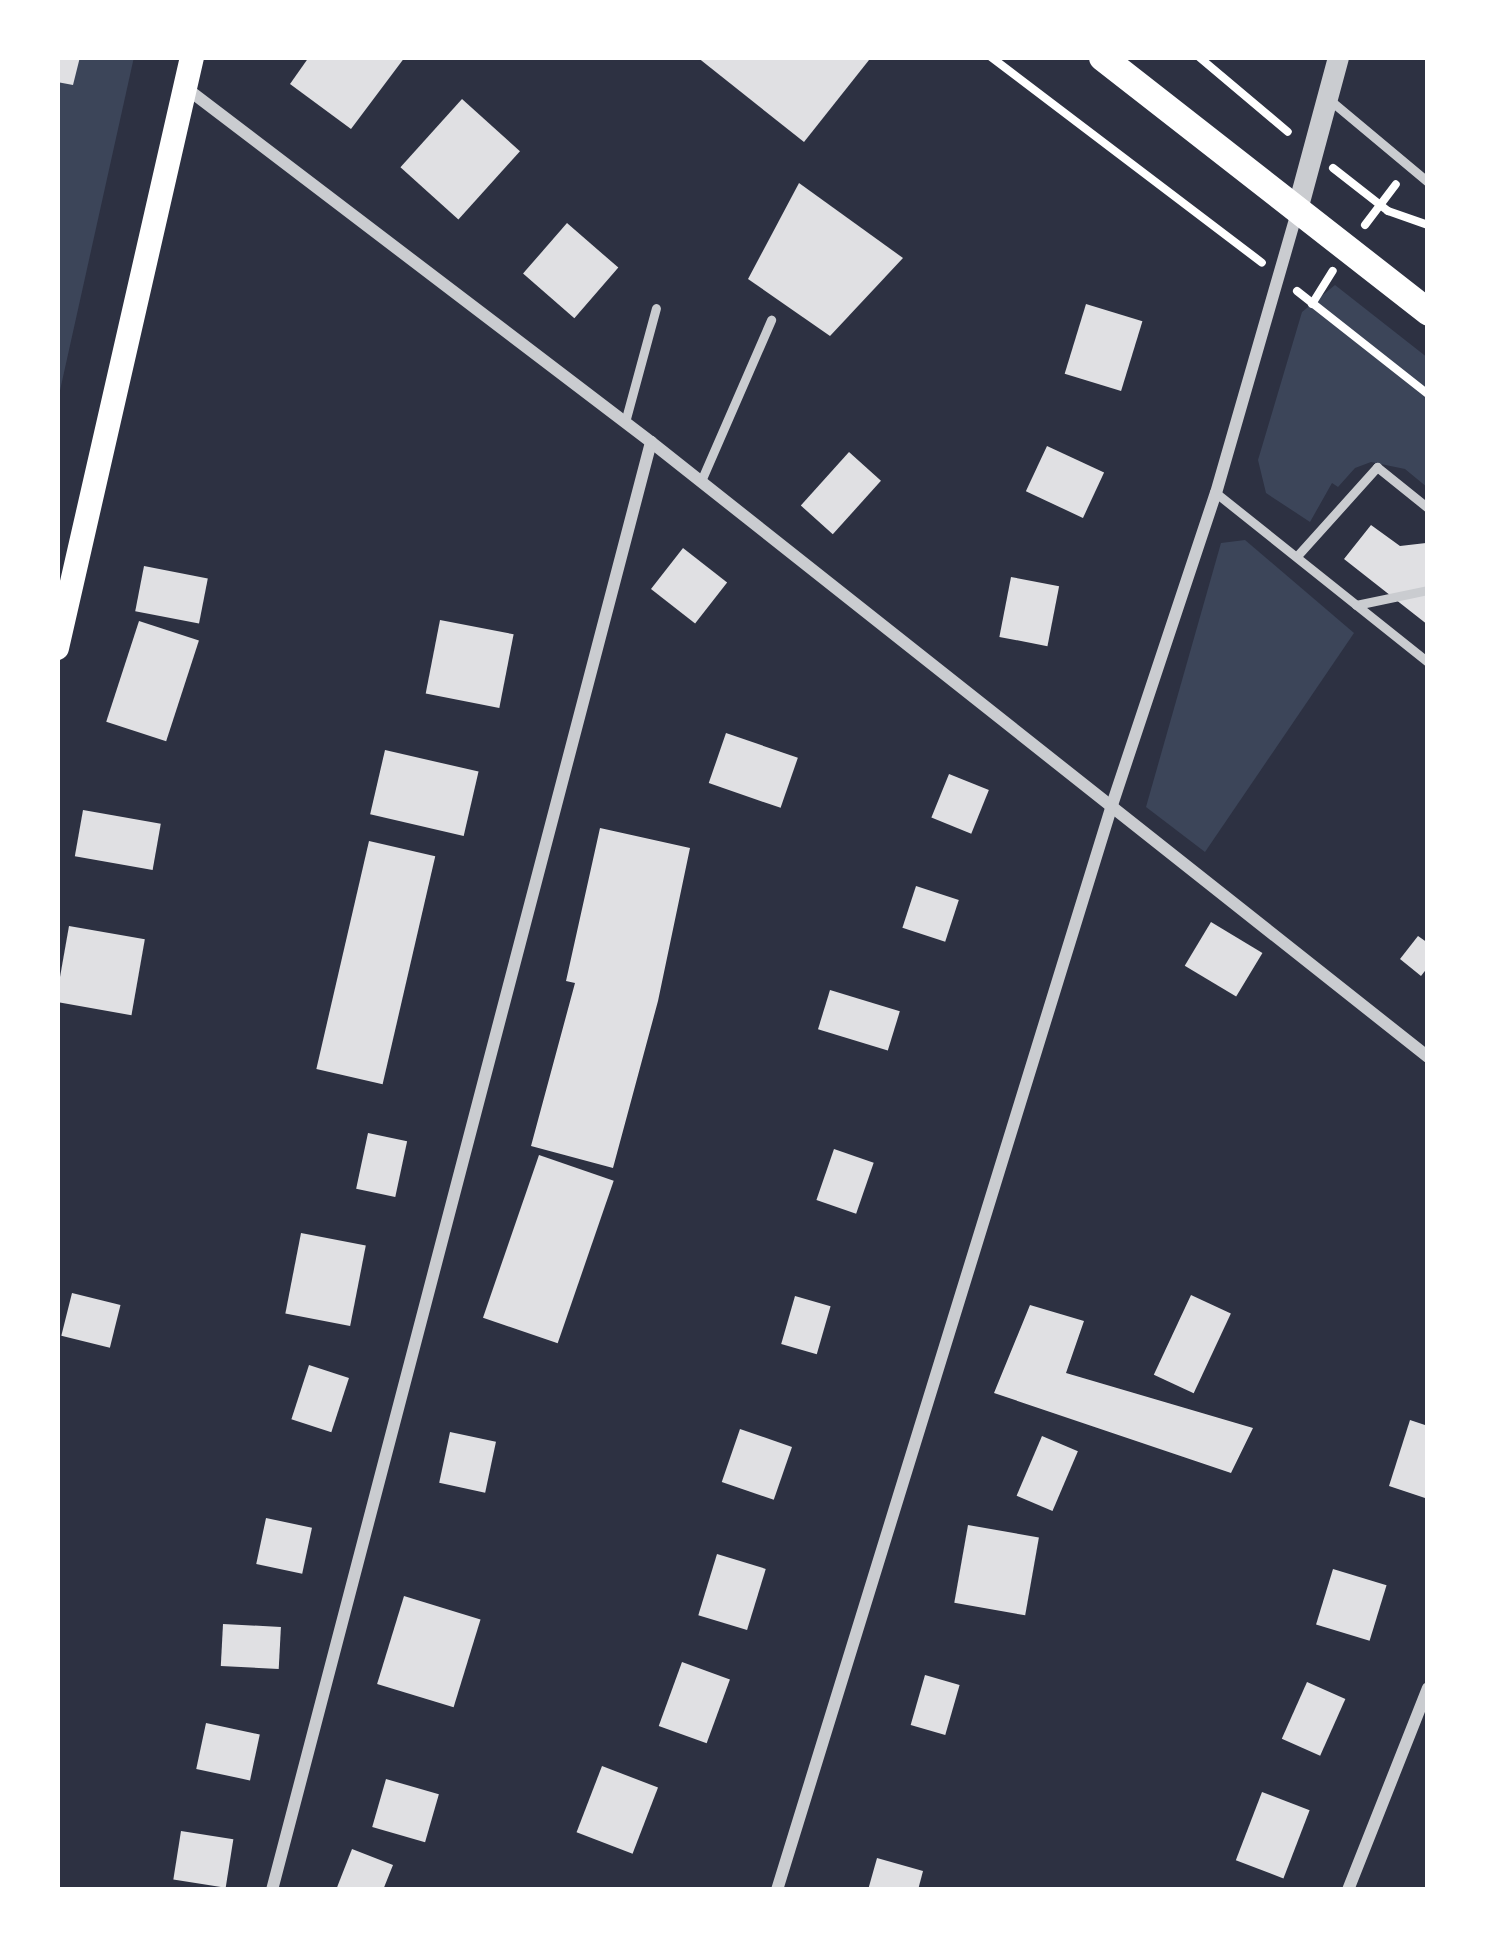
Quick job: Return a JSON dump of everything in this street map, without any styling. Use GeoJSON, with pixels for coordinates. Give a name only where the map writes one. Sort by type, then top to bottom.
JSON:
{"type":"FeatureCollection","features":[{"type":"Feature","properties":{"kind":"main road"},"geometry":{"type":"LineString","coordinates":[[57,648],[62,596],[192,57]]}},
{"type":"Feature","properties":{"kind":"main road"},"geometry":{"type":"LineString","coordinates":[[1102,57],[1428,312]]}},
{"type":"Feature","properties":{"kind":"street"},"geometry":{"type":"LineString","coordinates":[[777,1890],[1112,805],[1216,494],[1281,277],[1338,57]]}},
{"type":"Feature","properties":{"kind":"street"},"geometry":{"type":"LineString","coordinates":[[185,87],[626,422],[1428,1057]]}},
{"type":"Feature","properties":{"kind":"street"},"geometry":{"type":"LineString","coordinates":[[272,1890],[651,442]]}},
{"type":"Feature","properties":{"kind":"street"},"geometry":{"type":"LineString","coordinates":[[1348,1890],[1428,1688]]}},
{"type":"Feature","properties":{"kind":"lane"},"geometry":{"type":"LineString","coordinates":[[1326,97],[1428,182]]}},
{"type":"Feature","properties":{"kind":"lane"},"geometry":{"type":"LineString","coordinates":[[626,422],[656,308]]}},
{"type":"Feature","properties":{"kind":"lane"},"geometry":{"type":"LineString","coordinates":[[701,481],[771,320]]}},
{"type":"Feature","properties":{"kind":"lane"},"geometry":{"type":"LineString","coordinates":[[1297,556],[1377,467],[1428,508]]}},
{"type":"Feature","properties":{"kind":"lane"},"geometry":{"type":"LineString","coordinates":[[1216,494],[1428,662]]}},
{"type":"Feature","properties":{"kind":"lane"},"geometry":{"type":"LineString","coordinates":[[1356,605],[1428,590]]}},
{"type":"Feature","properties":{"kind":"path"},"geometry":{"type":"LineString","coordinates":[[991,57],[1428,394]]}},
{"type":"Feature","properties":{"kind":"shaded area"},"geometry":{"type":"Polygon","coordinates":[[[57,57],[134,57],[57,404],[57,57]]]}},
{"type":"Feature","properties":{"kind":"shaded area"},"geometry":{"type":"Polygon","coordinates":[[[1335,285],[1428,358],[1428,488],[1405,469],[1371,462],[1355,468],[1338,487],[1332,483],[1310,522],[1266,493],[1258,460],[1302,312],[1335,285]]]}},
{"type":"Feature","properties":{"kind":"shaded area"},"geometry":{"type":"Polygon","coordinates":[[[1245,540],[1354,633],[1205,852],[1146,807],[1221,543],[1245,540]]]}},
{"type":"Feature","properties":{"kind":"building"},"geometry":{"type":"Polygon","coordinates":[[[57,57],[80,57],[73,85],[57,82],[57,57]]]}},
{"type":"Feature","properties":{"kind":"building"},"geometry":{"type":"Polygon","coordinates":[[[309,57],[405,57],[351,129],[290,84],[309,57]]]}},
{"type":"Feature","properties":{"kind":"building"},"geometry":{"type":"Polygon","coordinates":[[[697,57],[866,57],[869,60],[804,142],[697,57]]]}},
{"type":"Feature","properties":{"kind":"building"},"geometry":{"type":"Polygon","coordinates":[[[462,99],[520,151],[458,220],[400,167],[462,99]]]}},
{"type":"Feature","properties":{"kind":"building"},"geometry":{"type":"Polygon","coordinates":[[[799,183],[903,258],[830,336],[748,279],[799,183]]]}},
{"type":"Feature","properties":{"kind":"building"},"geometry":{"type":"Polygon","coordinates":[[[567,223],[618,268],[574,318],[523,274],[567,223]]]}},
{"type":"Feature","properties":{"kind":"building"},"geometry":{"type":"Polygon","coordinates":[[[1086,304],[1142,321],[1121,391],[1065,374],[1086,304]]]}},
{"type":"Feature","properties":{"kind":"building"},"geometry":{"type":"Polygon","coordinates":[[[1047,446],[1104,473],[1083,518],[1026,491],[1047,446]]]}},
{"type":"Feature","properties":{"kind":"building"},"geometry":{"type":"Polygon","coordinates":[[[849,452],[881,481],[833,534],[801,506],[849,452]]]}},
{"type":"Feature","properties":{"kind":"building"},"geometry":{"type":"Polygon","coordinates":[[[1371,525],[1400,546],[1426,543],[1428,625],[1344,559],[1371,525]]]}},
{"type":"Feature","properties":{"kind":"building"},"geometry":{"type":"Polygon","coordinates":[[[683,548],[727,582],[695,623],[651,589],[683,548]]]}},
{"type":"Feature","properties":{"kind":"building"},"geometry":{"type":"Polygon","coordinates":[[[144,566],[208,578],[199,624],[135,611],[144,566]]]}},
{"type":"Feature","properties":{"kind":"building"},"geometry":{"type":"Polygon","coordinates":[[[1011,577],[1059,586],[1047,646],[999,637],[1011,577]]]}},
{"type":"Feature","properties":{"kind":"building"},"geometry":{"type":"Polygon","coordinates":[[[440,620],[514,634],[499,708],[426,694],[440,620]]]}},
{"type":"Feature","properties":{"kind":"building"},"geometry":{"type":"Polygon","coordinates":[[[139,621],[199,640],[166,741],[106,722],[139,621]]]}},
{"type":"Feature","properties":{"kind":"building"},"geometry":{"type":"Polygon","coordinates":[[[726,733],[798,758],[781,808],[709,783],[726,733]]]}},
{"type":"Feature","properties":{"kind":"building"},"geometry":{"type":"Polygon","coordinates":[[[385,750],[479,772],[464,836],[370,814],[385,750]]]}},
{"type":"Feature","properties":{"kind":"building"},"geometry":{"type":"Polygon","coordinates":[[[949,774],[989,790],[971,834],[931,818],[949,774]]]}},
{"type":"Feature","properties":{"kind":"building"},"geometry":{"type":"Polygon","coordinates":[[[83,810],[161,824],[153,870],[75,856],[83,810]]]}},
{"type":"Feature","properties":{"kind":"building"},"geometry":{"type":"Polygon","coordinates":[[[600,828],[690,848],[658,1001],[613,1168],[531,1146],[575,983],[566,981],[600,828]]]}},
{"type":"Feature","properties":{"kind":"building"},"geometry":{"type":"Polygon","coordinates":[[[369,841],[435,856],[383,1084],[316,1069],[369,841]]]}},
{"type":"Feature","properties":{"kind":"building"},"geometry":{"type":"Polygon","coordinates":[[[916,886],[959,900],[945,942],[902,928],[916,886]]]}},
{"type":"Feature","properties":{"kind":"building"},"geometry":{"type":"Polygon","coordinates":[[[1211,922],[1262,953],[1236,997],[1185,966],[1211,922]]]}},
{"type":"Feature","properties":{"kind":"building"},"geometry":{"type":"Polygon","coordinates":[[[69,926],[145,939],[131,1015],[57,1002],[69,926]]]}},
{"type":"Feature","properties":{"kind":"building"},"geometry":{"type":"Polygon","coordinates":[[[1418,936],[1428,943],[1428,967],[1421,976],[1400,959],[1418,936]]]}},
{"type":"Feature","properties":{"kind":"building"},"geometry":{"type":"Polygon","coordinates":[[[830,990],[900,1011],[888,1051],[818,1029],[830,990]]]}},
{"type":"Feature","properties":{"kind":"building"},"geometry":{"type":"Polygon","coordinates":[[[368,1133],[407,1141],[395,1197],[356,1189],[368,1133]]]}},
{"type":"Feature","properties":{"kind":"building"},"geometry":{"type":"Polygon","coordinates":[[[834,1149],[874,1163],[856,1214],[816,1200],[834,1149]]]}},
{"type":"Feature","properties":{"kind":"building"},"geometry":{"type":"Polygon","coordinates":[[[539,1155],[614,1181],[558,1343],[483,1318],[539,1155]]]}},
{"type":"Feature","properties":{"kind":"building"},"geometry":{"type":"Polygon","coordinates":[[[301,1233],[366,1246],[350,1326],[285,1313],[301,1233]]]}},
{"type":"Feature","properties":{"kind":"building"},"geometry":{"type":"Polygon","coordinates":[[[72,1293],[121,1305],[110,1348],[61,1336],[72,1293]]]}},
{"type":"Feature","properties":{"kind":"building"},"geometry":{"type":"Polygon","coordinates":[[[1191,1295],[1231,1314],[1194,1393],[1154,1375],[1191,1295]]]}},
{"type":"Feature","properties":{"kind":"building"},"geometry":{"type":"Polygon","coordinates":[[[795,1296],[831,1306],[817,1354],[781,1344],[795,1296]]]}},
{"type":"Feature","properties":{"kind":"building"},"geometry":{"type":"Polygon","coordinates":[[[1030,1305],[1084,1321],[1066,1373],[1253,1428],[1231,1473],[994,1393],[1030,1305]]]}},
{"type":"Feature","properties":{"kind":"building"},"geometry":{"type":"Polygon","coordinates":[[[309,1365],[349,1378],[331,1432],[291,1419],[309,1365]]]}},
{"type":"Feature","properties":{"kind":"building"},"geometry":{"type":"Polygon","coordinates":[[[1410,1420],[1428,1426],[1428,1499],[1389,1486],[1410,1420]]]}},
{"type":"Feature","properties":{"kind":"building"},"geometry":{"type":"Polygon","coordinates":[[[740,1429],[792,1447],[774,1500],[722,1482],[740,1429]]]}},
{"type":"Feature","properties":{"kind":"building"},"geometry":{"type":"Polygon","coordinates":[[[450,1432],[496,1442],[485,1493],[439,1483],[450,1432]]]}},
{"type":"Feature","properties":{"kind":"building"},"geometry":{"type":"Polygon","coordinates":[[[1042,1436],[1078,1451],[1053,1511],[1017,1496],[1042,1436]]]}},
{"type":"Feature","properties":{"kind":"building"},"geometry":{"type":"Polygon","coordinates":[[[266,1518],[312,1528],[302,1574],[256,1564],[266,1518]]]}},
{"type":"Feature","properties":{"kind":"building"},"geometry":{"type":"Polygon","coordinates":[[[968,1525],[1039,1538],[1025,1615],[954,1603],[968,1525]]]}},
{"type":"Feature","properties":{"kind":"building"},"geometry":{"type":"Polygon","coordinates":[[[717,1554],[766,1569],[747,1630],[698,1615],[717,1554]]]}},
{"type":"Feature","properties":{"kind":"building"},"geometry":{"type":"Polygon","coordinates":[[[1333,1569],[1387,1585],[1370,1641],[1316,1624],[1333,1569]]]}},
{"type":"Feature","properties":{"kind":"building"},"geometry":{"type":"Polygon","coordinates":[[[404,1596],[481,1619],[454,1707],[377,1684],[404,1596]]]}},
{"type":"Feature","properties":{"kind":"building"},"geometry":{"type":"Polygon","coordinates":[[[223,1624],[281,1627],[279,1669],[221,1666],[223,1624]]]}},
{"type":"Feature","properties":{"kind":"building"},"geometry":{"type":"Polygon","coordinates":[[[682,1662],[730,1679],[707,1743],[659,1726],[682,1662]]]}},
{"type":"Feature","properties":{"kind":"building"},"geometry":{"type":"Polygon","coordinates":[[[925,1675],[960,1685],[945,1735],[911,1725],[925,1675]]]}},
{"type":"Feature","properties":{"kind":"building"},"geometry":{"type":"Polygon","coordinates":[[[1307,1682],[1345,1699],[1320,1756],[1282,1739],[1307,1682]]]}},
{"type":"Feature","properties":{"kind":"building"},"geometry":{"type":"Polygon","coordinates":[[[206,1723],[260,1734],[250,1780],[196,1769],[206,1723]]]}},
{"type":"Feature","properties":{"kind":"building"},"geometry":{"type":"Polygon","coordinates":[[[602,1766],[658,1788],[633,1854],[577,1832],[602,1766]]]}},
{"type":"Feature","properties":{"kind":"building"},"geometry":{"type":"Polygon","coordinates":[[[386,1779],[439,1794],[425,1842],[372,1827],[386,1779]]]}},
{"type":"Feature","properties":{"kind":"building"},"geometry":{"type":"Polygon","coordinates":[[[1262,1792],[1310,1810],[1283,1878],[1236,1860],[1262,1792]]]}},
{"type":"Feature","properties":{"kind":"building"},"geometry":{"type":"Polygon","coordinates":[[[181,1831],[233,1839],[226,1888],[173,1879],[181,1831]]]}},
{"type":"Feature","properties":{"kind":"building"},"geometry":{"type":"Polygon","coordinates":[[[352,1849],[393,1865],[383,1890],[336,1890],[352,1849]]]}},
{"type":"Feature","properties":{"kind":"building"},"geometry":{"type":"Polygon","coordinates":[[[877,1858],[923,1871],[918,1890],[868,1890],[877,1858]]]}}]}
